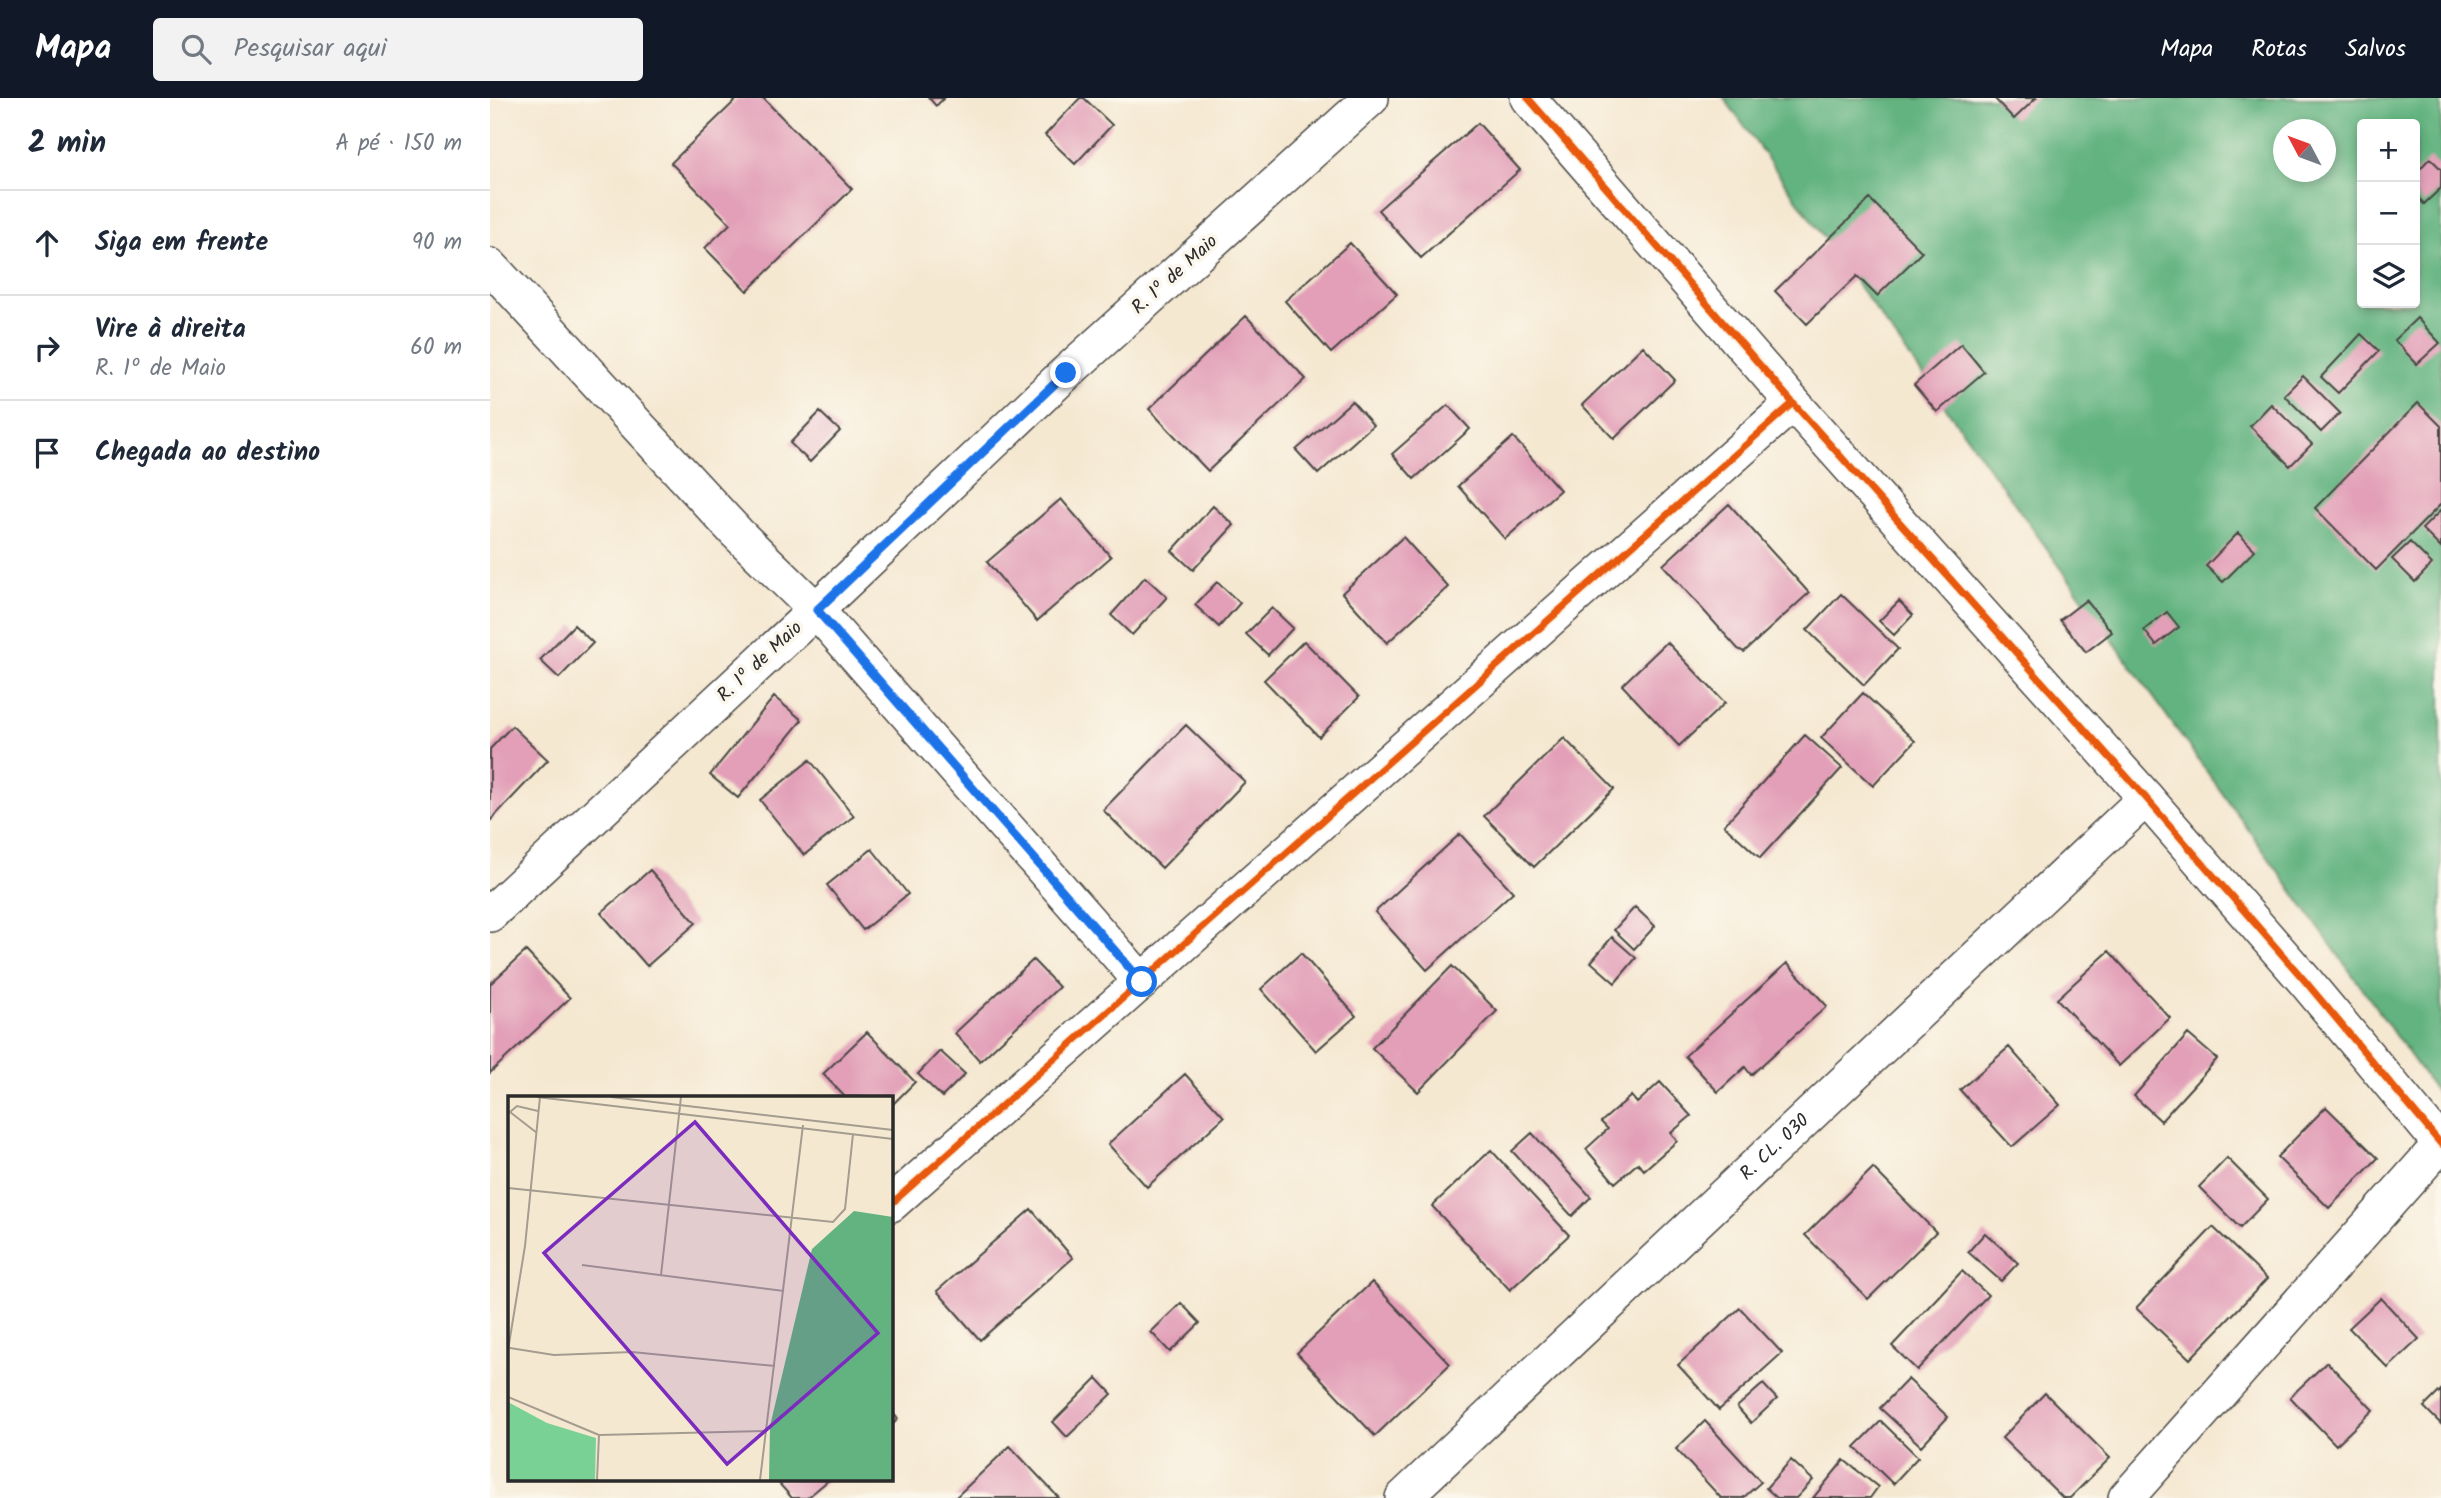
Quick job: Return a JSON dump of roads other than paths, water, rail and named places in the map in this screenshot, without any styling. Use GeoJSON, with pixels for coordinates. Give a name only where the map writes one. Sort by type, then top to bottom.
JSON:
{"type":"FeatureCollection","features":[{"type":"Feature","properties":{"kind":"street","name":"R. 1º de Maio"},"geometry":{"type":"LineString","coordinates":[[490,914],[817,610],[1066,373],[1371,98]]}},
{"type":"Feature","properties":{"kind":"street"},"geometry":{"type":"LineString","coordinates":[[1528,98],[1793,403],[2146,798],[2305,981],[2441,1144],[2126,1498]]}},
{"type":"Feature","properties":{"kind":"street"},"geometry":{"type":"LineString","coordinates":[[490,266],[737,533],[817,610],[1142,982]]}},
{"type":"Feature","properties":{"kind":"street"},"geometry":{"type":"LineString","coordinates":[[892,1203],[1793,403]]}},
{"type":"Feature","properties":{"kind":"street","name":"R. CL. 030"},"geometry":{"type":"LineString","coordinates":[[1403,1498],[2146,798]]}}]}
